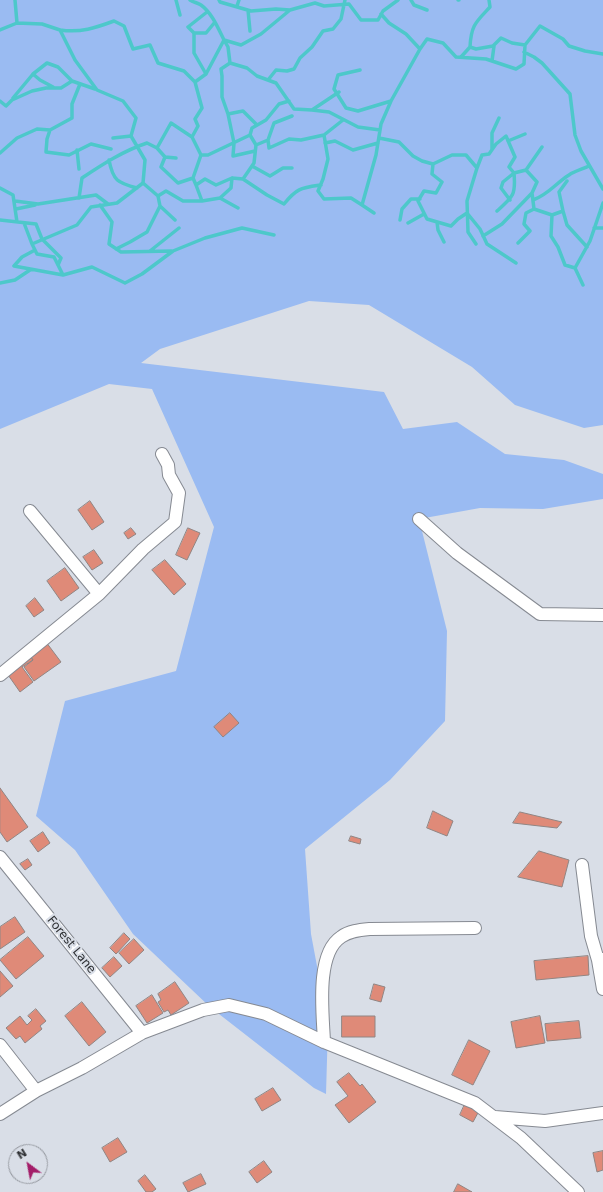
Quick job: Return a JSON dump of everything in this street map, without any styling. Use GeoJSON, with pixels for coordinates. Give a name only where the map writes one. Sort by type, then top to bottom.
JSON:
{"type":"FeatureCollection","features":[{"type":"Feature","properties":{"kind":"street"},"geometry":{"type":"LineString","coordinates":[[0,673],[99,594],[143,549],[175,522],[179,493],[169,474],[168,465],[162,454]]}},
{"type":"Feature","properties":{"kind":"street"},"geometry":{"type":"LineString","coordinates":[[30,511],[99,594]]}},
{"type":"Feature","properties":{"kind":"street"},"geometry":{"type":"LineString","coordinates":[[419,519],[457,553],[540,614],[603,615]]}},
{"type":"Feature","properties":{"kind":"street","name":"Forest Lane"},"geometry":{"type":"LineString","coordinates":[[0,857],[142,1034]]}},
{"type":"Feature","properties":{"kind":"street"},"geometry":{"type":"LineString","coordinates":[[582,865],[591,936],[601,959],[603,989]]}},
{"type":"Feature","properties":{"kind":"street"},"geometry":{"type":"LineString","coordinates":[[324,1042],[322,974],[329,950],[340,937],[357,931],[370,929],[475,928]]}},
{"type":"Feature","properties":{"kind":"street"},"geometry":{"type":"LineString","coordinates":[[0,1114],[36,1091],[82,1068],[142,1034],[203,1010],[229,1005],[266,1014],[324,1042],[475,1103],[521,1138],[578,1192]]}},
{"type":"Feature","properties":{"kind":"street"},"geometry":{"type":"LineString","coordinates":[[0,1045],[36,1091]]}},
{"type":"Feature","properties":{"kind":"street"},"geometry":{"type":"LineString","coordinates":[[494,1117],[544,1121],[603,1113]]}},
{"type":"Feature","properties":{"kind":"shaded area"},"geometry":{"type":"Polygon","coordinates":[[[0,0],[603,0],[603,425],[584,428],[515,405],[472,367],[369,305],[309,301],[160,349],[141,363],[384,392],[403,429],[457,422],[505,454],[564,460],[603,474],[603,499],[543,509],[480,508],[419,519],[447,631],[445,721],[390,780],[305,849],[311,934],[328,1025],[326,1094],[314,1088],[210,1007],[133,934],[75,850],[36,816],[65,701],[176,671],[214,527],[152,389],[109,384],[0,429],[0,0]]]}},
{"type":"Feature","properties":{"kind":"building"},"geometry":{"type":"Polygon","coordinates":[[[90,501],[104,522],[92,530],[78,510],[90,501]]]}},
{"type":"Feature","properties":{"kind":"building"},"geometry":{"type":"Polygon","coordinates":[[[131,528],[136,534],[128,539],[124,533],[131,528]]]}},
{"type":"Feature","properties":{"kind":"building"},"geometry":{"type":"Polygon","coordinates":[[[188,528],[200,533],[187,560],[176,555],[188,528]]]}},
{"type":"Feature","properties":{"kind":"building"},"geometry":{"type":"Polygon","coordinates":[[[94,550],[103,563],[92,570],[83,557],[94,550]]]}},
{"type":"Feature","properties":{"kind":"building"},"geometry":{"type":"Polygon","coordinates":[[[165,560],[186,584],[174,595],[152,570],[165,560]]]}},
{"type":"Feature","properties":{"kind":"building"},"geometry":{"type":"Polygon","coordinates":[[[65,568],[79,588],[61,601],[47,581],[65,568]]]}},
{"type":"Feature","properties":{"kind":"building"},"geometry":{"type":"Polygon","coordinates":[[[35,598],[44,610],[34,617],[26,606],[35,598]]]}},
{"type":"Feature","properties":{"kind":"building"},"geometry":{"type":"Polygon","coordinates":[[[46,642],[61,662],[34,681],[24,667],[33,660],[29,654],[46,642]]]}},
{"type":"Feature","properties":{"kind":"building"},"geometry":{"type":"Polygon","coordinates":[[[29,655],[33,660],[22,667],[33,682],[20,692],[6,672],[29,655]]]}},
{"type":"Feature","properties":{"kind":"building"},"geometry":{"type":"Polygon","coordinates":[[[230,713],[239,723],[223,737],[214,727],[230,713]]]}},
{"type":"Feature","properties":{"kind":"building"},"geometry":{"type":"Polygon","coordinates":[[[0,788],[28,827],[7,842],[0,832],[0,788]]]}},
{"type":"Feature","properties":{"kind":"building"},"geometry":{"type":"Polygon","coordinates":[[[433,811],[453,821],[447,836],[427,828],[433,811]]]}},
{"type":"Feature","properties":{"kind":"building"},"geometry":{"type":"Polygon","coordinates":[[[520,812],[562,822],[557,828],[513,823],[520,812]]]}},
{"type":"Feature","properties":{"kind":"building"},"geometry":{"type":"Polygon","coordinates":[[[43,832],[50,843],[38,852],[30,841],[43,832]]]}},
{"type":"Feature","properties":{"kind":"building"},"geometry":{"type":"Polygon","coordinates":[[[351,836],[361,839],[360,844],[349,841],[351,836]]]}},
{"type":"Feature","properties":{"kind":"building"},"geometry":{"type":"Polygon","coordinates":[[[539,851],[569,860],[562,887],[518,877],[539,851]]]}},
{"type":"Feature","properties":{"kind":"building"},"geometry":{"type":"Polygon","coordinates":[[[28,859],[32,865],[25,870],[20,864],[28,859]]]}},
{"type":"Feature","properties":{"kind":"building"},"geometry":{"type":"Polygon","coordinates":[[[15,917],[25,932],[0,949],[0,927],[15,917]]]}},
{"type":"Feature","properties":{"kind":"building"},"geometry":{"type":"Polygon","coordinates":[[[124,933],[130,939],[116,954],[110,948],[124,933]]]}},
{"type":"Feature","properties":{"kind":"building"},"geometry":{"type":"Polygon","coordinates":[[[28,937],[44,956],[16,979],[0,960],[28,937]]]}},
{"type":"Feature","properties":{"kind":"building"},"geometry":{"type":"Polygon","coordinates":[[[134,939],[144,950],[129,964],[119,953],[134,939]]]}},
{"type":"Feature","properties":{"kind":"building"},"geometry":{"type":"Polygon","coordinates":[[[588,956],[589,975],[536,980],[534,961],[588,956]]]}},
{"type":"Feature","properties":{"kind":"building"},"geometry":{"type":"Polygon","coordinates":[[[114,957],[122,966],[110,977],[102,968],[114,957]]]}},
{"type":"Feature","properties":{"kind":"building"},"geometry":{"type":"Polygon","coordinates":[[[0,971],[13,986],[0,997],[0,971]]]}},
{"type":"Feature","properties":{"kind":"building"},"geometry":{"type":"Polygon","coordinates":[[[175,982],[189,1003],[171,1015],[168,1010],[164,1012],[158,1002],[161,1000],[158,994],[175,982]]]}},
{"type":"Feature","properties":{"kind":"building"},"geometry":{"type":"Polygon","coordinates":[[[374,984],[385,987],[381,1002],[370,999],[374,984]]]}},
{"type":"Feature","properties":{"kind":"building"},"geometry":{"type":"Polygon","coordinates":[[[152,995],[163,1013],[147,1023],[136,1006],[152,995]]]}},
{"type":"Feature","properties":{"kind":"building"},"geometry":{"type":"Polygon","coordinates":[[[82,1002],[106,1032],[89,1046],[65,1016],[82,1002]]]}},
{"type":"Feature","properties":{"kind":"building"},"geometry":{"type":"Polygon","coordinates":[[[36,1009],[46,1021],[40,1026],[42,1029],[25,1043],[20,1036],[16,1039],[6,1028],[20,1016],[27,1025],[32,1020],[28,1016],[36,1009]]]}},
{"type":"Feature","properties":{"kind":"building"},"geometry":{"type":"Polygon","coordinates":[[[342,1016],[375,1016],[375,1037],[342,1037],[342,1016]]]}},
{"type":"Feature","properties":{"kind":"building"},"geometry":{"type":"Polygon","coordinates":[[[540,1016],[545,1043],[516,1048],[511,1022],[540,1016]]]}},
{"type":"Feature","properties":{"kind":"building"},"geometry":{"type":"Polygon","coordinates":[[[579,1021],[581,1038],[547,1041],[545,1024],[579,1021]]]}},
{"type":"Feature","properties":{"kind":"building"},"geometry":{"type":"Polygon","coordinates":[[[469,1040],[490,1051],[473,1085],[452,1075],[469,1040]]]}},
{"type":"Feature","properties":{"kind":"building"},"geometry":{"type":"Polygon","coordinates":[[[349,1073],[360,1086],[362,1084],[376,1102],[349,1123],[335,1105],[348,1096],[337,1082],[349,1073]]]}},
{"type":"Feature","properties":{"kind":"building"},"geometry":{"type":"Polygon","coordinates":[[[273,1088],[281,1100],[262,1111],[255,1099],[273,1088]]]}},
{"type":"Feature","properties":{"kind":"building"},"geometry":{"type":"Polygon","coordinates":[[[465,1104],[479,1111],[473,1122],[460,1115],[465,1104]]]}},
{"type":"Feature","properties":{"kind":"building"},"geometry":{"type":"Polygon","coordinates":[[[118,1138],[127,1152],[110,1162],[102,1148],[118,1138]]]}},
{"type":"Feature","properties":{"kind":"building"},"geometry":{"type":"Polygon","coordinates":[[[603,1151],[603,1170],[597,1172],[593,1153],[603,1151]]]}},
{"type":"Feature","properties":{"kind":"building"},"geometry":{"type":"Polygon","coordinates":[[[264,1161],[272,1172],[257,1183],[249,1172],[264,1161]]]}},
{"type":"Feature","properties":{"kind":"building"},"geometry":{"type":"Polygon","coordinates":[[[201,1174],[206,1184],[188,1192],[183,1183],[201,1174]]]}},
{"type":"Feature","properties":{"kind":"building"},"geometry":{"type":"Polygon","coordinates":[[[145,1175],[156,1189],[152,1192],[146,1192],[138,1181],[145,1175]]]}},
{"type":"Feature","properties":{"kind":"building"},"geometry":{"type":"Polygon","coordinates":[[[458,1184],[472,1192],[454,1192],[458,1184]]]}},
{"type":"Feature","properties":{"kind":"waterway"},"geometry":{"type":"LineString","coordinates":[[15,0],[17,23]]}},
{"type":"Feature","properties":{"kind":"waterway"},"geometry":{"type":"LineString","coordinates":[[176,0],[180,15]]}},
{"type":"Feature","properties":{"kind":"waterway"},"geometry":{"type":"LineString","coordinates":[[190,0],[205,8],[224,40],[241,45],[261,34],[290,10]]}},
{"type":"Feature","properties":{"kind":"waterway"},"geometry":{"type":"LineString","coordinates":[[219,0],[220,2],[251,11],[276,9],[290,10],[315,3],[324,6],[349,4],[361,20],[378,20],[383,11],[398,0]]}},
{"type":"Feature","properties":{"kind":"waterway"},"geometry":{"type":"LineString","coordinates":[[237,6],[239,0]]}},
{"type":"Feature","properties":{"kind":"waterway"},"geometry":{"type":"LineString","coordinates":[[268,80],[276,70],[287,71],[294,69],[300,58],[312,47],[323,31],[333,29],[341,19],[345,0]]}},
{"type":"Feature","properties":{"kind":"waterway"},"geometry":{"type":"LineString","coordinates":[[411,0],[414,5],[427,10]]}},
{"type":"Feature","properties":{"kind":"waterway"},"geometry":{"type":"LineString","coordinates":[[461,57],[470,47],[475,24],[490,7],[489,0]]}},
{"type":"Feature","properties":{"kind":"waterway"},"geometry":{"type":"LineString","coordinates":[[248,10],[250,31]]}},
{"type":"Feature","properties":{"kind":"waterway"},"geometry":{"type":"LineString","coordinates":[[206,74],[194,53],[194,33],[188,27],[207,12]]}},
{"type":"Feature","properties":{"kind":"waterway"},"geometry":{"type":"LineString","coordinates":[[374,213],[362,205],[376,155],[381,124],[391,101],[420,49],[406,34],[389,23],[381,14]]}},
{"type":"Feature","properties":{"kind":"waterway"},"geometry":{"type":"LineString","coordinates":[[60,30],[75,31],[88,29],[114,21],[124,26],[133,49],[150,45],[158,63],[184,71],[195,82]]}},
{"type":"Feature","properties":{"kind":"waterway"},"geometry":{"type":"LineString","coordinates":[[194,33],[206,33],[215,22]]}},
{"type":"Feature","properties":{"kind":"waterway"},"geometry":{"type":"LineString","coordinates":[[0,30],[17,23],[42,24],[60,30],[75,60],[97,90],[123,101],[136,118],[131,136],[145,160],[143,183]]}},
{"type":"Feature","properties":{"kind":"waterway"},"geometry":{"type":"LineString","coordinates":[[470,47],[476,49],[493,46],[501,38],[512,43],[525,45],[540,26],[563,39],[569,46],[585,51],[603,54]]}},
{"type":"Feature","properties":{"kind":"waterway"},"geometry":{"type":"LineString","coordinates":[[420,49],[427,39],[443,43],[456,57],[486,59],[516,69],[524,64],[525,45]]}},
{"type":"Feature","properties":{"kind":"waterway"},"geometry":{"type":"LineString","coordinates":[[192,137],[198,126],[195,119],[202,108],[195,82],[206,74],[224,40],[228,47],[230,63],[247,68],[257,76],[276,83],[294,109],[312,110],[339,92]]}},
{"type":"Feature","properties":{"kind":"waterway"},"geometry":{"type":"LineString","coordinates":[[492,61],[494,46]]}},
{"type":"Feature","properties":{"kind":"waterway"},"geometry":{"type":"LineString","coordinates":[[524,52],[542,63],[570,94],[575,135],[581,151],[603,189]]}},
{"type":"Feature","properties":{"kind":"waterway"},"geometry":{"type":"LineString","coordinates":[[13,98],[33,74],[47,63],[58,67],[72,81]]}},
{"type":"Feature","properties":{"kind":"waterway"},"geometry":{"type":"LineString","coordinates":[[230,63],[221,69],[222,97],[228,114],[243,111],[257,125]]}},
{"type":"Feature","properties":{"kind":"waterway"},"geometry":{"type":"LineString","coordinates":[[360,70],[338,75],[334,89],[346,108],[358,111],[391,101]]}},
{"type":"Feature","properties":{"kind":"waterway"},"geometry":{"type":"LineString","coordinates":[[33,74],[40,80],[53,87]]}},
{"type":"Feature","properties":{"kind":"waterway"},"geometry":{"type":"LineString","coordinates":[[0,101],[6,106],[12,100],[32,91],[46,88],[61,88],[72,81],[95,89]]}},
{"type":"Feature","properties":{"kind":"waterway"},"geometry":{"type":"LineString","coordinates":[[0,153],[17,138],[37,129],[50,130],[72,118],[72,104],[80,84]]}},
{"type":"Feature","properties":{"kind":"waterway"},"geometry":{"type":"LineString","coordinates":[[250,135],[252,128],[266,120],[279,104],[289,101]]}},
{"type":"Feature","properties":{"kind":"waterway"},"geometry":{"type":"LineString","coordinates":[[312,110],[329,112],[358,127],[380,130]]}},
{"type":"Feature","properties":{"kind":"waterway"},"geometry":{"type":"LineString","coordinates":[[228,114],[234,143],[233,156],[255,151]]}},
{"type":"Feature","properties":{"kind":"waterway"},"geometry":{"type":"LineString","coordinates":[[79,198],[82,178],[113,158],[138,146],[147,143],[157,148],[171,123],[192,137],[201,155],[208,155],[250,135],[256,145],[268,140],[274,123],[292,116]]}},
{"type":"Feature","properties":{"kind":"waterway"},"geometry":{"type":"LineString","coordinates":[[492,149],[492,133],[499,118]]}},
{"type":"Feature","properties":{"kind":"waterway"},"geometry":{"type":"LineString","coordinates":[[324,135],[343,120]]}},
{"type":"Feature","properties":{"kind":"waterway"},"geometry":{"type":"LineString","coordinates":[[50,130],[47,139],[46,152],[69,155],[91,144],[111,149]]}},
{"type":"Feature","properties":{"kind":"waterway"},"geometry":{"type":"LineString","coordinates":[[508,141],[525,134]]}},
{"type":"Feature","properties":{"kind":"waterway"},"geometry":{"type":"LineString","coordinates":[[268,140],[269,148],[289,139],[301,140],[324,135],[328,159],[318,191],[324,199],[351,198],[362,205]]}},
{"type":"Feature","properties":{"kind":"waterway"},"geometry":{"type":"LineString","coordinates":[[113,138],[131,136]]}},
{"type":"Feature","properties":{"kind":"waterway"},"geometry":{"type":"LineString","coordinates":[[476,244],[468,232],[467,201],[482,155],[489,154],[496,144],[506,136],[515,157],[509,167],[514,173],[526,170],[537,182],[532,193],[534,209],[552,215],[551,236],[558,247],[565,265],[575,268],[583,285]]}},
{"type":"Feature","properties":{"kind":"waterway"},"geometry":{"type":"LineString","coordinates":[[379,138],[399,142],[413,156],[422,161],[433,164],[452,155],[466,155],[477,168]]}},
{"type":"Feature","properties":{"kind":"waterway"},"geometry":{"type":"LineString","coordinates":[[325,143],[335,141],[353,150],[378,143]]}},
{"type":"Feature","properties":{"kind":"waterway"},"geometry":{"type":"LineString","coordinates":[[256,145],[254,163],[243,179],[267,195],[284,204],[296,192],[309,187],[321,185]]}},
{"type":"Feature","properties":{"kind":"waterway"},"geometry":{"type":"LineString","coordinates":[[526,170],[542,147]]}},
{"type":"Feature","properties":{"kind":"waterway"},"geometry":{"type":"LineString","coordinates":[[157,148],[165,157],[176,158]]}},
{"type":"Feature","properties":{"kind":"waterway"},"geometry":{"type":"LineString","coordinates":[[77,150],[79,169]]}},
{"type":"Feature","properties":{"kind":"waterway"},"geometry":{"type":"LineString","coordinates":[[165,157],[161,167],[178,183],[193,178],[201,155]]}},
{"type":"Feature","properties":{"kind":"waterway"},"geometry":{"type":"LineString","coordinates":[[109,160],[112,173],[117,180],[137,188]]}},
{"type":"Feature","properties":{"kind":"waterway"},"geometry":{"type":"LineString","coordinates":[[433,164],[432,174],[442,182],[436,193],[424,191],[418,201],[427,219],[451,226],[467,213],[480,229],[487,244],[516,263]]}},
{"type":"Feature","properties":{"kind":"waterway"},"geometry":{"type":"LineString","coordinates":[[252,166],[270,176],[283,168],[292,168]]}},
{"type":"Feature","properties":{"kind":"waterway"},"geometry":{"type":"LineString","coordinates":[[533,200],[548,192],[564,178],[589,166]]}},
{"type":"Feature","properties":{"kind":"waterway"},"geometry":{"type":"LineString","coordinates":[[510,200],[501,188],[503,182],[514,173]]}},
{"type":"Feature","properties":{"kind":"waterway"},"geometry":{"type":"LineString","coordinates":[[497,211],[510,199],[514,191],[514,173]]}},
{"type":"Feature","properties":{"kind":"waterway"},"geometry":{"type":"LineString","coordinates":[[193,178],[196,185],[205,179],[216,185],[232,178]]}},
{"type":"Feature","properties":{"kind":"waterway"},"geometry":{"type":"LineString","coordinates":[[220,198],[231,188],[232,178],[243,179]]}},
{"type":"Feature","properties":{"kind":"waterway"},"geometry":{"type":"LineString","coordinates":[[563,211],[559,192],[567,181]]}},
{"type":"Feature","properties":{"kind":"waterway"},"geometry":{"type":"LineString","coordinates":[[24,223],[32,244],[77,225],[91,207],[117,203],[143,183],[158,196],[160,206],[175,220]]}},
{"type":"Feature","properties":{"kind":"waterway"},"geometry":{"type":"LineString","coordinates":[[196,185],[202,201]]}},
{"type":"Feature","properties":{"kind":"waterway"},"geometry":{"type":"LineString","coordinates":[[0,188],[13,195],[17,222]]}},
{"type":"Feature","properties":{"kind":"waterway"},"geometry":{"type":"LineString","coordinates":[[158,196],[166,191],[183,201],[202,201],[220,198],[238,208]]}},
{"type":"Feature","properties":{"kind":"waterway"},"geometry":{"type":"LineString","coordinates":[[483,236],[502,224],[532,193]]}},
{"type":"Feature","properties":{"kind":"waterway"},"geometry":{"type":"LineString","coordinates":[[15,201],[38,204],[96,195],[108,204]]}},
{"type":"Feature","properties":{"kind":"waterway"},"geometry":{"type":"LineString","coordinates":[[400,220],[402,209],[411,199],[420,199]]}},
{"type":"Feature","properties":{"kind":"waterway"},"geometry":{"type":"LineString","coordinates":[[575,268],[590,241],[603,203]]}},
{"type":"Feature","properties":{"kind":"waterway"},"geometry":{"type":"LineString","coordinates":[[16,209],[35,205]]}},
{"type":"Feature","properties":{"kind":"waterway"},"geometry":{"type":"LineString","coordinates":[[100,205],[112,222],[109,244],[121,252],[172,251]]}},
{"type":"Feature","properties":{"kind":"waterway"},"geometry":{"type":"LineString","coordinates":[[116,249],[147,232],[160,206]]}},
{"type":"Feature","properties":{"kind":"waterway"},"geometry":{"type":"LineString","coordinates":[[518,243],[530,231],[524,224],[526,213],[534,209]]}},
{"type":"Feature","properties":{"kind":"waterway"},"geometry":{"type":"LineString","coordinates":[[552,215],[563,211],[567,225],[587,247]]}},
{"type":"Feature","properties":{"kind":"waterway"},"geometry":{"type":"LineString","coordinates":[[408,223],[424,214]]}},
{"type":"Feature","properties":{"kind":"waterway"},"geometry":{"type":"LineString","coordinates":[[0,220],[36,224],[42,239],[61,258],[58,265]]}},
{"type":"Feature","properties":{"kind":"waterway"},"geometry":{"type":"LineString","coordinates":[[437,222],[438,230],[444,242]]}},
{"type":"Feature","properties":{"kind":"waterway"},"geometry":{"type":"LineString","coordinates":[[150,251],[179,228]]}},
{"type":"Feature","properties":{"kind":"waterway"},"geometry":{"type":"LineString","coordinates":[[35,250],[22,257],[14,266],[63,275],[92,267],[125,283],[142,274],[173,251],[205,238],[242,228],[274,235]]}},
{"type":"Feature","properties":{"kind":"waterway"},"geometry":{"type":"LineString","coordinates":[[594,228],[603,228]]}},
{"type":"Feature","properties":{"kind":"waterway"},"geometry":{"type":"LineString","coordinates":[[32,244],[37,254],[54,257],[63,275]]}},
{"type":"Feature","properties":{"kind":"waterway"},"geometry":{"type":"LineString","coordinates":[[0,283],[15,280],[30,270]]}}]}
